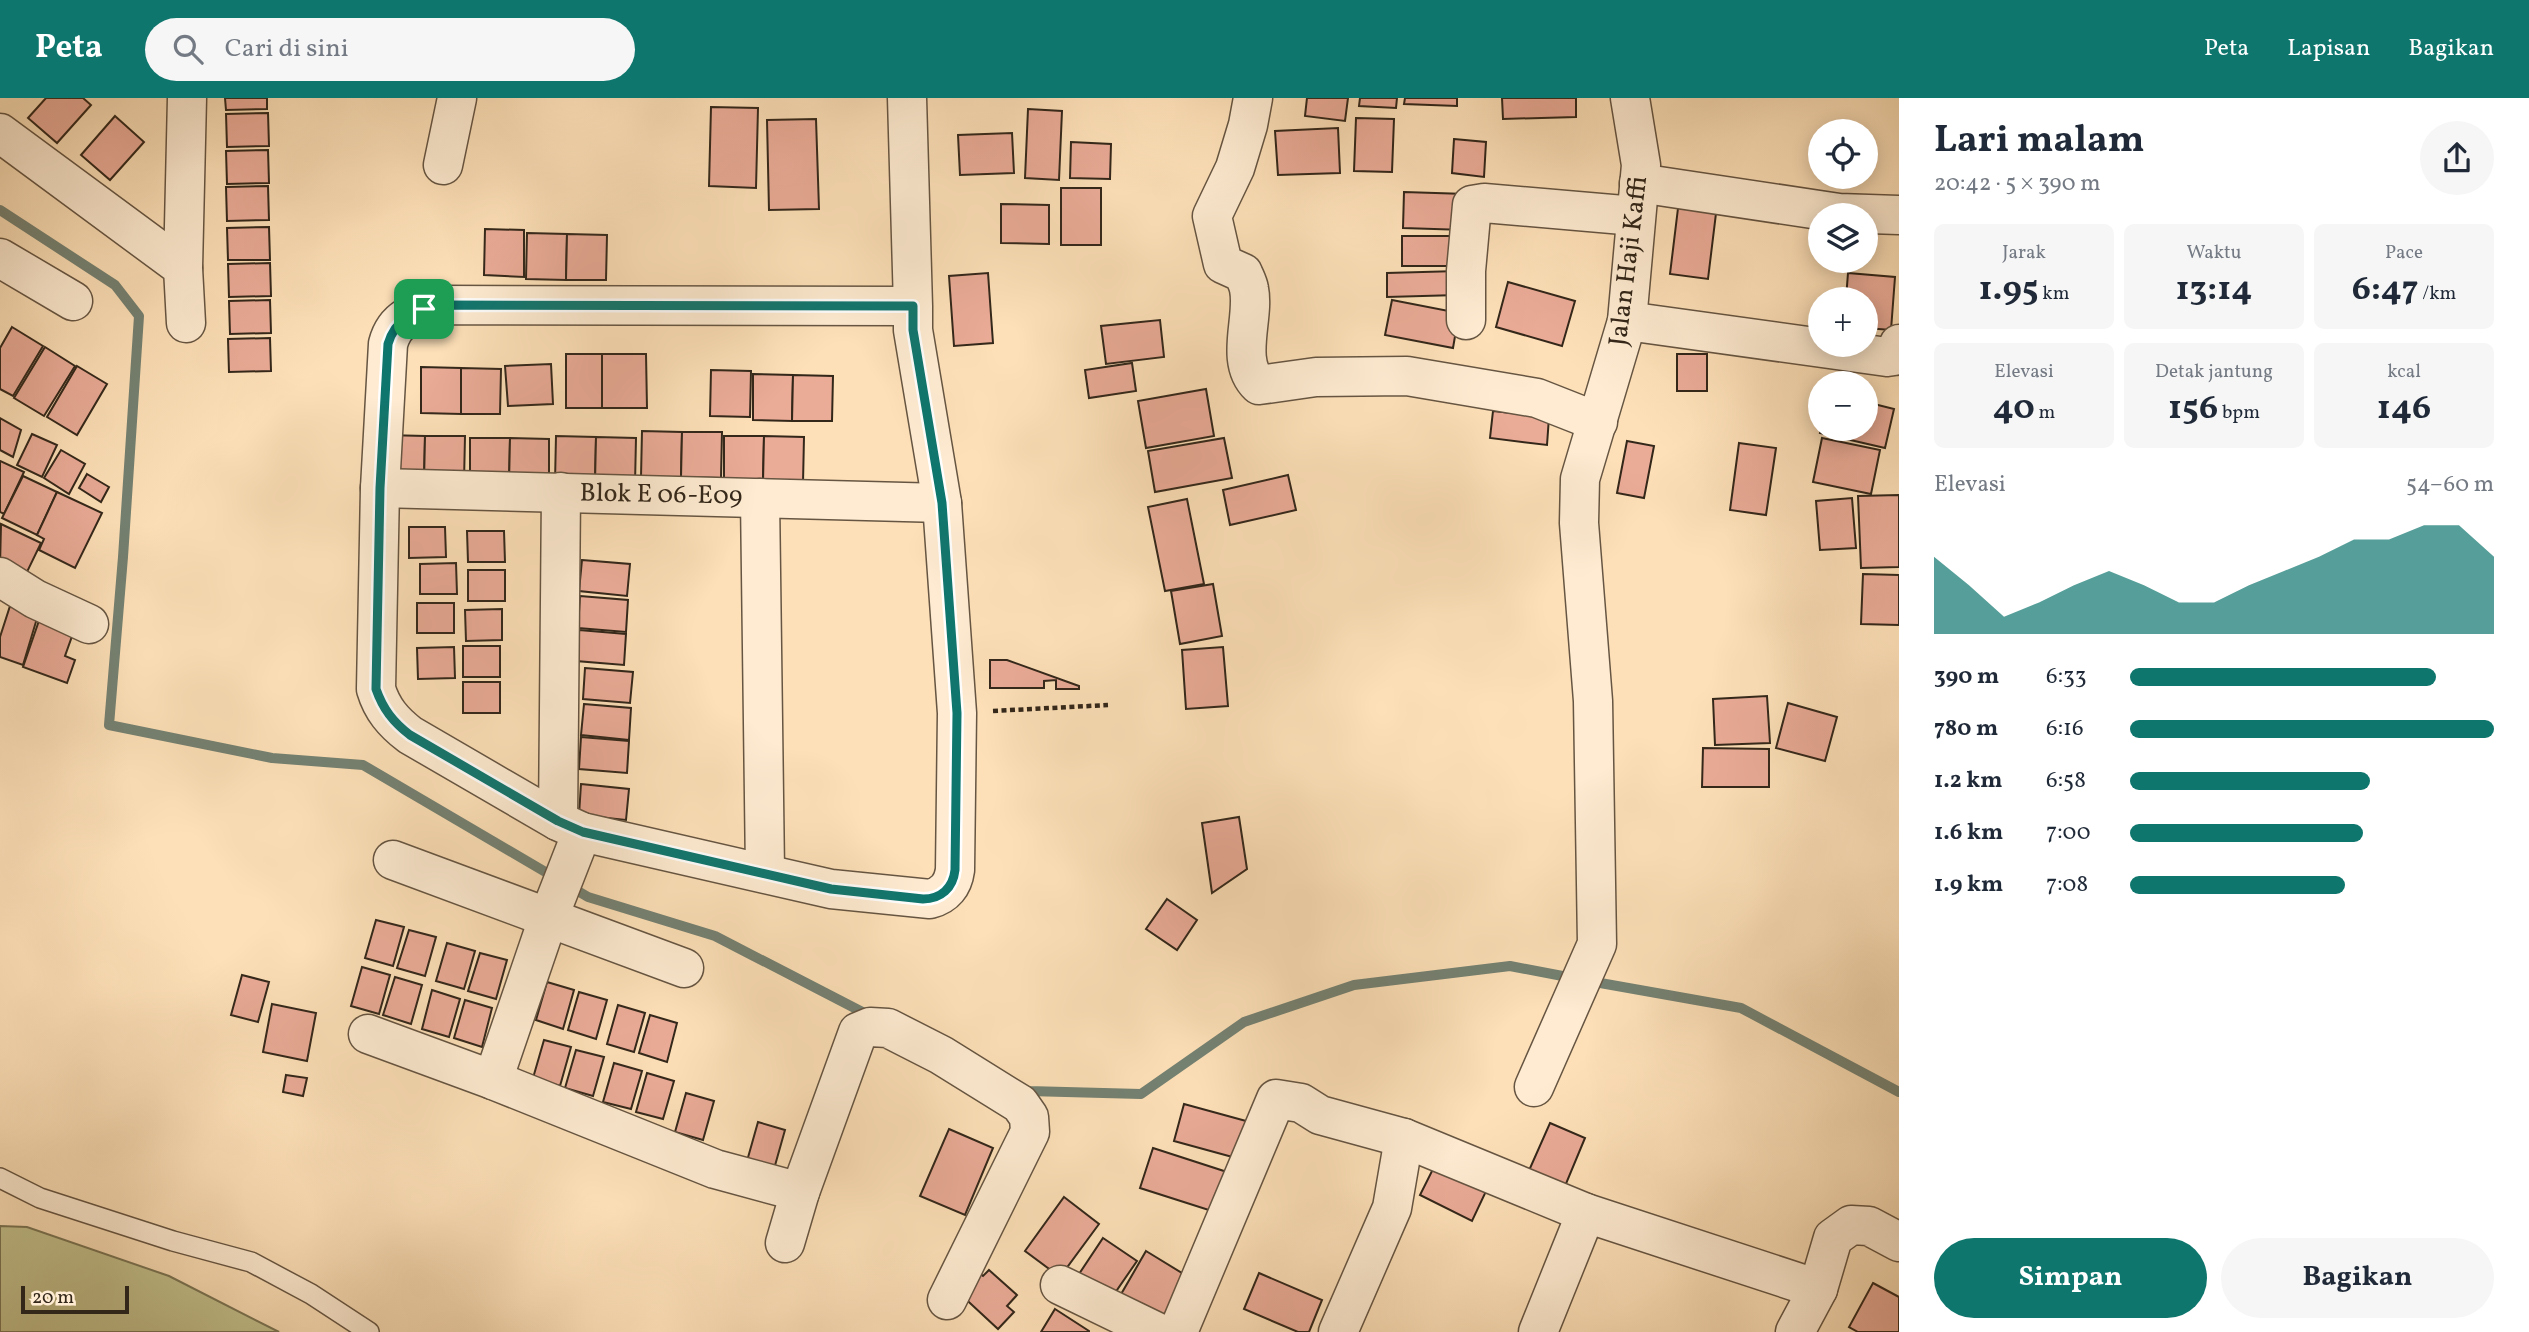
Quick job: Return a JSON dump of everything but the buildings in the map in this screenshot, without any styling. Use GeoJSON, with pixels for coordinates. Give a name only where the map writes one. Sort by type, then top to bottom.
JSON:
{"type":"FeatureCollection","features":[{"type":"Feature","properties":{"kind":"street"},"geometry":{"type":"LineString","coordinates":[[186,323],[183,268],[187,98]]}},
{"type":"Feature","properties":{"kind":"street"},"geometry":{"type":"LineString","coordinates":[[443,165],[457,98]]}},
{"type":"Feature","properties":{"kind":"street"},"geometry":{"type":"LineString","coordinates":[[907,98],[913,306],[913,330],[942,503],[957,713],[954,880],[943,893],[923,899],[831,889],[765,872],[572,834],[410,735],[390,718],[376,689],[380,488],[388,344],[392,331],[412,313],[440,305],[913,306]]}},
{"type":"Feature","properties":{"kind":"street"},"geometry":{"type":"LineString","coordinates":[[1253,98],[1235,168],[1212,216],[1223,264],[1243,273],[1249,290],[1247,355],[1251,378],[1259,385],[1326,377],[1407,376],[1537,398],[1598,422]]}},
{"type":"Feature","properties":{"kind":"street","name":"Jalan Haji Kaffi"},"geometry":{"type":"LineString","coordinates":[[1534,1087],[1597,944],[1593,701],[1579,523],[1580,479],[1627,321],[1641,165],[1630,98]]}},
{"type":"Feature","properties":{"kind":"street"},"geometry":{"type":"LineString","coordinates":[[0,133],[183,268]]}},
{"type":"Feature","properties":{"kind":"street"},"geometry":{"type":"LineString","coordinates":[[1466,320],[1466,271],[1472,205],[1637,199],[1899,215]]}},
{"type":"Feature","properties":{"kind":"street"},"geometry":{"type":"LineString","coordinates":[[0,258],[72,301]]}},
{"type":"Feature","properties":{"kind":"street"},"geometry":{"type":"LineString","coordinates":[[1627,321],[1887,357],[1894,356],[1899,344]]}},
{"type":"Feature","properties":{"kind":"street","name":"Blok E 06-E09"},"geometry":{"type":"LineString","coordinates":[[380,488],[942,503]]}},
{"type":"Feature","properties":{"kind":"street"},"geometry":{"type":"LineString","coordinates":[[493,1080],[553,903],[572,834],[561,492]]}},
{"type":"Feature","properties":{"kind":"street"},"geometry":{"type":"LineString","coordinates":[[760,498],[765,872]]}},
{"type":"Feature","properties":{"kind":"street"},"geometry":{"type":"LineString","coordinates":[[0,577],[36,599],[89,624]]}},
{"type":"Feature","properties":{"kind":"street"},"geometry":{"type":"LineString","coordinates":[[393,860],[553,903],[684,968]]}},
{"type":"Feature","properties":{"kind":"street"},"geometry":{"type":"LineString","coordinates":[[785,1242],[800,1192],[858,1032],[870,1027],[888,1028],[915,1040],[1020,1104],[1029,1117],[1030,1132],[947,1300]]}},
{"type":"Feature","properties":{"kind":"street"},"geometry":{"type":"LineString","coordinates":[[368,1034],[493,1080],[715,1169],[800,1192]]}},
{"type":"Feature","properties":{"kind":"street"},"geometry":{"type":"LineString","coordinates":[[1178,1332],[1276,1099],[1301,1104],[1320,1115],[1405,1139],[1586,1213],[1818,1289]]}},
{"type":"Feature","properties":{"kind":"street"},"geometry":{"type":"LineString","coordinates":[[1338,1332],[1392,1208],[1405,1139]]}},
{"type":"Feature","properties":{"kind":"street"},"geometry":{"type":"LineString","coordinates":[[1538,1332],[1586,1213]]}},
{"type":"Feature","properties":{"kind":"street"},"geometry":{"type":"LineString","coordinates":[[1796,1332],[1818,1289],[1833,1238],[1851,1225],[1869,1226],[1899,1242]]}},
{"type":"Feature","properties":{"kind":"street"},"geometry":{"type":"LineString","coordinates":[[1059,1286],[1157,1332]]}},
{"type":"Feature","properties":{"kind":"lane"},"geometry":{"type":"LineString","coordinates":[[0,1178],[40,1198],[173,1241],[251,1262],[311,1294],[369,1332]]}},
{"type":"Feature","properties":{"kind":"path"},"geometry":{"type":"LineString","coordinates":[[957,713],[1108,705]]}},
{"type":"Feature","properties":{"kind":"shaded area"},"geometry":{"type":"Polygon","coordinates":[[[0,1226],[27,1227],[169,1276],[279,1332],[0,1332],[0,1226]]]}},
{"type":"Feature","properties":{"kind":"waterway"},"geometry":{"type":"LineString","coordinates":[[0,210],[115,285],[139,316],[109,725],[272,758],[363,765],[588,897],[715,936],[872,1017]]}},
{"type":"Feature","properties":{"kind":"waterway"},"geometry":{"type":"LineString","coordinates":[[1022,1089],[1141,1094],[1244,1022],[1354,985],[1510,966],[1573,978]]}},
{"type":"Feature","properties":{"kind":"waterway"},"geometry":{"type":"LineString","coordinates":[[1589,981],[1741,1008],[1899,1092]]}},
{"type":"Feature","properties":{"kind":"route"},"geometry":{"type":"LineString","coordinates":[[440,305],[913,306],[913,330],[942,503],[957,713],[955,870],[954,880],[943,893],[923,899],[831,889],[583,832],[558,821],[410,735],[390,718],[376,689],[380,488],[388,344],[392,331],[401,321],[424,309],[440,305]]}}]}
